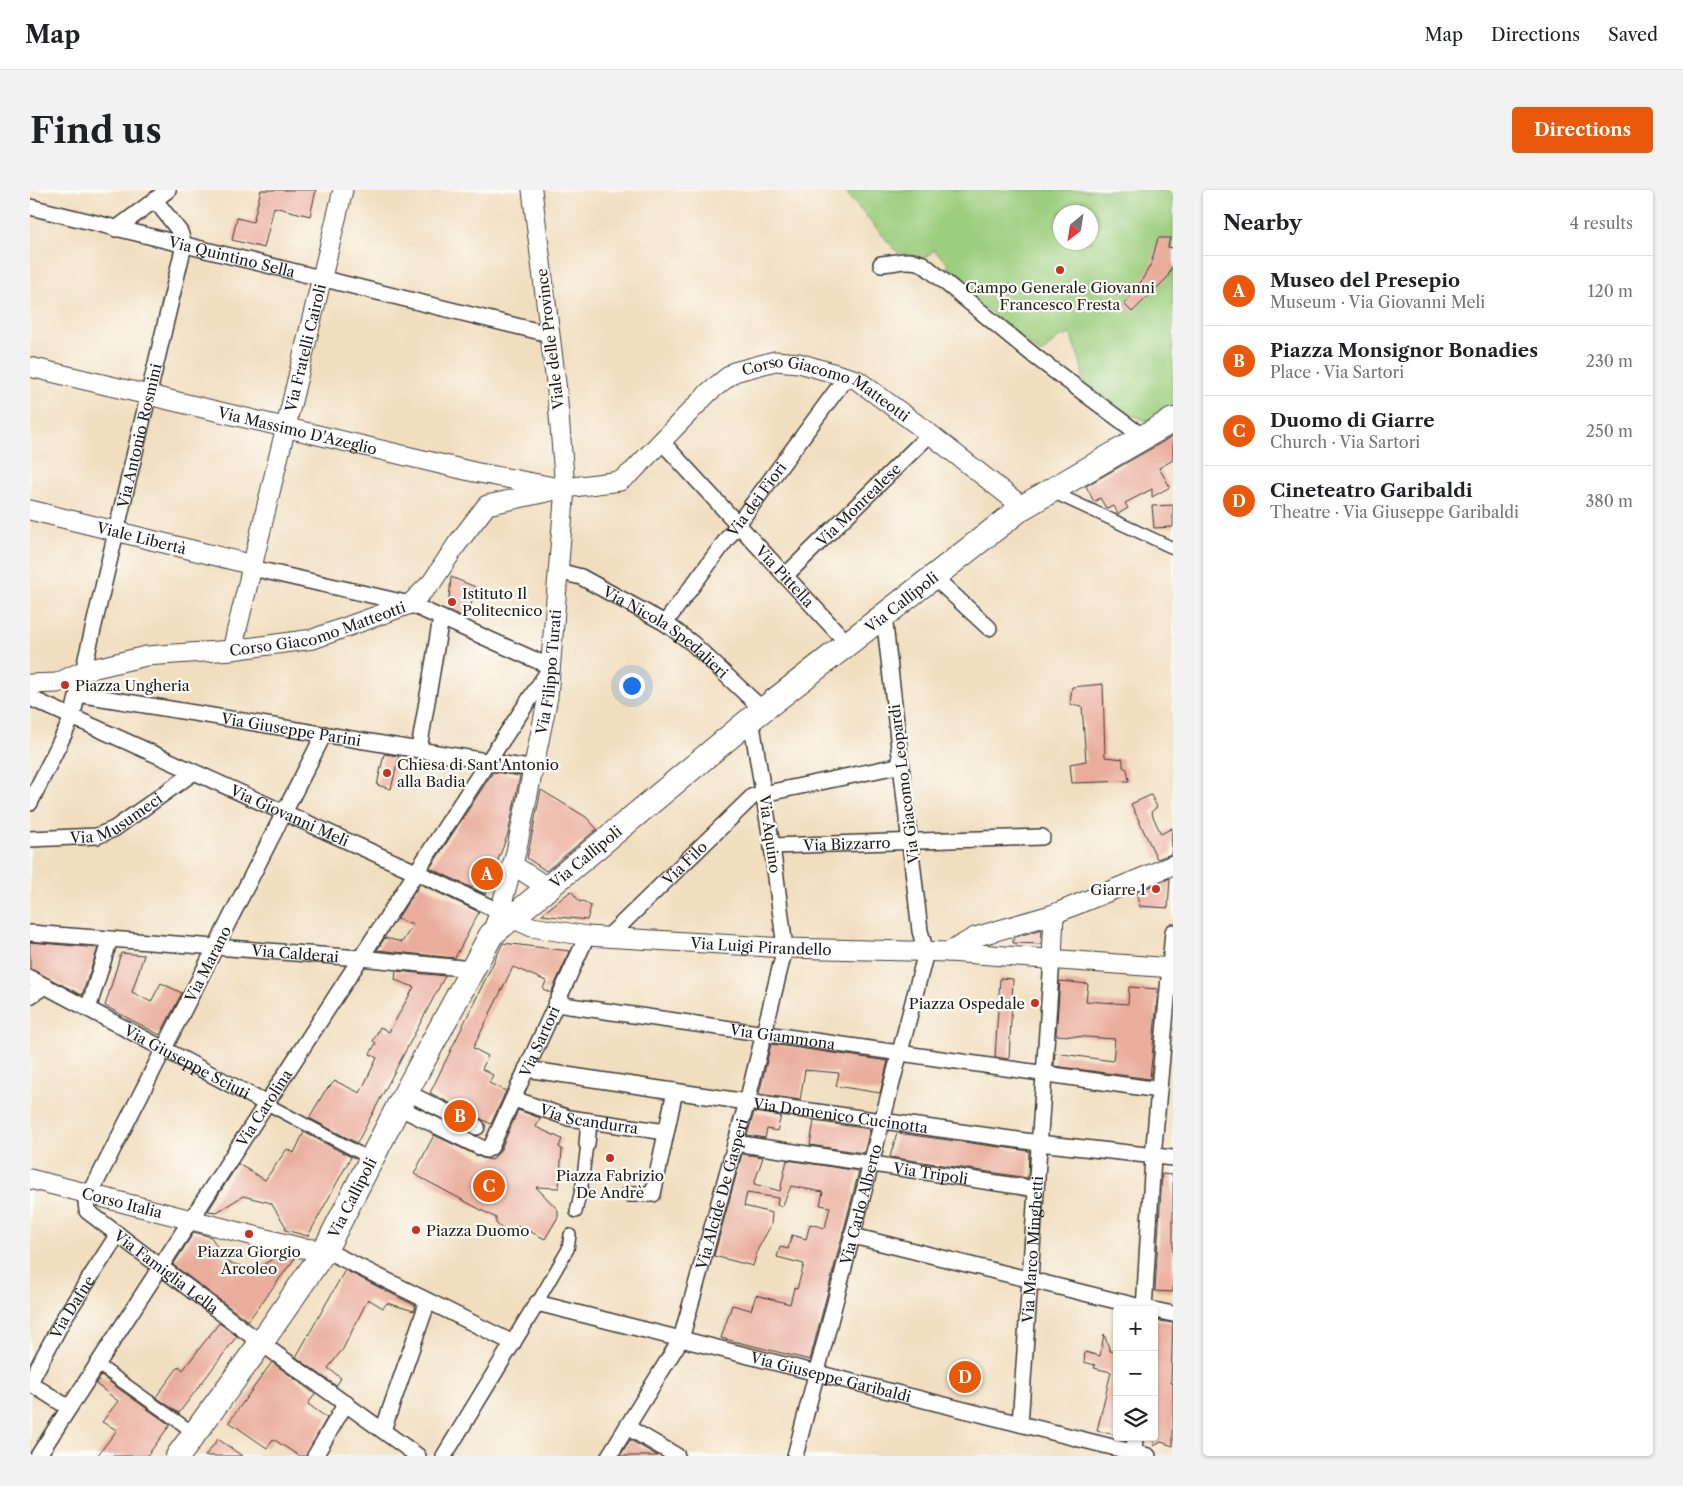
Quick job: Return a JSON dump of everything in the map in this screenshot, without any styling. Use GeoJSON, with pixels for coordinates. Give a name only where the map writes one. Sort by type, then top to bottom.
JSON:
{"type":"FeatureCollection","features":[{"type":"Feature","properties":{"kind":"main road","name":"Via Callipoli"},"geometry":{"type":"LineString","coordinates":[[178,1456],[261,1343],[325,1250],[370,1159],[472,969],[491,935],[506,915],[547,887],[757,714],[1023,507],[1173,420]]}},
{"type":"Feature","properties":{"kind":"street"},"geometry":{"type":"LineString","coordinates":[[116,229],[168,190]]}},
{"type":"Feature","properties":{"kind":"street","name":"Via Fratelli Cairoli"},"geometry":{"type":"LineString","coordinates":[[232,650],[343,190]]}},
{"type":"Feature","properties":{"kind":"street","name":"Viale delle Province"},"geometry":{"type":"LineString","coordinates":[[532,190],[557,391],[565,488]]}},
{"type":"Feature","properties":{"kind":"street"},"geometry":{"type":"LineString","coordinates":[[155,200],[180,232],[184,245]]}},
{"type":"Feature","properties":{"kind":"street","name":"Via Quintino Sella"},"geometry":{"type":"LineString","coordinates":[[30,207],[549,334]]}},
{"type":"Feature","properties":{"kind":"street","name":"Via Antonio Rosmini"},"geometry":{"type":"LineString","coordinates":[[30,803],[72,723],[78,694],[90,664],[116,531],[184,245]]}},
{"type":"Feature","properties":{"kind":"street"},"geometry":{"type":"LineString","coordinates":[[881,264],[912,260],[923,264],[1037,358],[1143,437]]}},
{"type":"Feature","properties":{"kind":"street","name":"Corso Giacomo Matteotti"},"geometry":{"type":"LineString","coordinates":[[30,684],[57,683],[90,664],[146,656],[232,650],[313,639],[410,604],[432,582],[487,505],[565,488],[620,481],[633,471],[662,442],[708,392],[734,372],[775,361],[799,363],[857,380],[1023,507]]}},
{"type":"Feature","properties":{"kind":"street","name":"Via Massimo D'Azeglio"},"geometry":{"type":"LineString","coordinates":[[30,366],[149,396],[474,472],[565,488]]}},
{"type":"Feature","properties":{"kind":"street","name":"Via dei Fiori"},"geometry":{"type":"LineString","coordinates":[[665,623],[847,376]]}},
{"type":"Feature","properties":{"kind":"street","name":"Via Monrealese"},"geometry":{"type":"LineString","coordinates":[[786,575],[930,434]]}},
{"type":"Feature","properties":{"kind":"street","name":"Via Pittella"},"geometry":{"type":"LineString","coordinates":[[662,442],[848,644]]}},
{"type":"Feature","properties":{"kind":"street"},"geometry":{"type":"LineString","coordinates":[[474,472],[492,482],[494,488],[487,505]]}},
{"type":"Feature","properties":{"kind":"street","name":"Via Filippo Turati"},"geometry":{"type":"LineString","coordinates":[[506,915],[514,859],[535,769],[548,697],[565,488]]}},
{"type":"Feature","properties":{"kind":"street"},"geometry":{"type":"LineString","coordinates":[[1051,490],[1060,496],[1173,548]]}},
{"type":"Feature","properties":{"kind":"street","name":"Viale Libertà"},"geometry":{"type":"LineString","coordinates":[[30,510],[369,596],[410,604],[551,667]]}},
{"type":"Feature","properties":{"kind":"street","name":"Via Nicola Spedalieri"},"geometry":{"type":"LineString","coordinates":[[558,571],[581,577],[665,623],[692,643],[757,714]]}},
{"type":"Feature","properties":{"kind":"street"},"geometry":{"type":"LineString","coordinates":[[934,577],[989,628]]}},
{"type":"Feature","properties":{"kind":"street"},"geometry":{"type":"LineString","coordinates":[[363,622],[369,596]]}},
{"type":"Feature","properties":{"kind":"street","name":"Via Giacomo Leopardi"},"geometry":{"type":"LineString","coordinates":[[884,616],[920,931],[926,952]]}},
{"type":"Feature","properties":{"kind":"street"},"geometry":{"type":"LineString","coordinates":[[419,749],[441,618]]}},
{"type":"Feature","properties":{"kind":"street","name":"Via Carolina"},"geometry":{"type":"LineString","coordinates":[[38,1456],[488,760],[551,667]]}},
{"type":"Feature","properties":{"kind":"street","name":"Via Giuseppe Parini"},"geometry":{"type":"LineString","coordinates":[[78,694],[535,769]]}},
{"type":"Feature","properties":{"kind":"street","name":"Via Giovanni Meli"},"geometry":{"type":"LineString","coordinates":[[30,698],[72,723],[193,773],[416,872],[506,915]]}},
{"type":"Feature","properties":{"kind":"street","name":"Via Aquino"},"geometry":{"type":"LineString","coordinates":[[757,714],[764,794],[785,948]]}},
{"type":"Feature","properties":{"kind":"street","name":"Via Marano"},"geometry":{"type":"LineString","coordinates":[[92,1194],[324,734]]}},
{"type":"Feature","properties":{"kind":"street","name":"Via Filo"},"geometry":{"type":"LineString","coordinates":[[607,938],[753,796],[902,765]]}},
{"type":"Feature","properties":{"kind":"street","name":"Via Musumeci"},"geometry":{"type":"LineString","coordinates":[[30,839],[97,836],[114,829],[193,773]]}},
{"type":"Feature","properties":{"kind":"street","name":"Via Bizzarro"},"geometry":{"type":"LineString","coordinates":[[772,846],[1042,837]]}},
{"type":"Feature","properties":{"kind":"street"},"geometry":{"type":"LineString","coordinates":[[514,859],[547,887]]}},
{"type":"Feature","properties":{"kind":"street"},"geometry":{"type":"LineString","coordinates":[[949,952],[975,937],[1054,914],[1173,865]]}},
{"type":"Feature","properties":{"kind":"street"},"geometry":{"type":"LineString","coordinates":[[1054,914],[1055,960]]}},
{"type":"Feature","properties":{"kind":"street","name":"Via Luigi Pirandello"},"geometry":{"type":"LineString","coordinates":[[506,915],[532,928],[607,938],[785,948],[949,952],[1171,968]]}},
{"type":"Feature","properties":{"kind":"street"},"geometry":{"type":"LineString","coordinates":[[1149,1306],[1153,1157],[1173,932]]}},
{"type":"Feature","properties":{"kind":"street","name":"Via Calderai"},"geometry":{"type":"LineString","coordinates":[[30,933],[360,958],[472,969]]}},
{"type":"Feature","properties":{"kind":"street","name":"Via Sartori"},"geometry":{"type":"LineString","coordinates":[[402,1099],[486,1150],[491,1147],[587,936]]}},
{"type":"Feature","properties":{"kind":"street"},"geometry":{"type":"LineString","coordinates":[[88,1009],[110,939]]}},
{"type":"Feature","properties":{"kind":"street","name":"Via Alcide De Gasperi"},"geometry":{"type":"LineString","coordinates":[[609,1456],[681,1339],[747,1102],[785,948]]}},
{"type":"Feature","properties":{"kind":"street","name":"Via Carlo Alberto"},"geometry":{"type":"LineString","coordinates":[[795,1456],[902,1054],[926,952]]}},
{"type":"Feature","properties":{"kind":"street","name":"Via Marco Minghetti"},"geometry":{"type":"LineString","coordinates":[[1020,1424],[1044,1074],[1055,960]]}},
{"type":"Feature","properties":{"kind":"street","name":"Via Giuseppe Sciuti"},"geometry":{"type":"LineString","coordinates":[[30,978],[370,1159]]}},
{"type":"Feature","properties":{"kind":"street"},"geometry":{"type":"LineString","coordinates":[[30,996],[45,986]]}},
{"type":"Feature","properties":{"kind":"street","name":"Via Giammona"},"geometry":{"type":"LineString","coordinates":[[556,1004],[1044,1074]]}},
{"type":"Feature","properties":{"kind":"street","name":"Via Domenico Cucinotta"},"geometry":{"type":"LineString","coordinates":[[526,1069],[1039,1143],[1173,1158]]}},
{"type":"Feature","properties":{"kind":"street"},"geometry":{"type":"LineString","coordinates":[[1044,1074],[1159,1090]]}},
{"type":"Feature","properties":{"kind":"street"},"geometry":{"type":"LineString","coordinates":[[628,1194],[653,1194],[675,1091]]}},
{"type":"Feature","properties":{"kind":"street"},"geometry":{"type":"LineString","coordinates":[[402,1099],[477,1127]]}},
{"type":"Feature","properties":{"kind":"street","name":"Via Scandurra"},"geometry":{"type":"LineString","coordinates":[[514,1099],[569,1118],[666,1132]]}},
{"type":"Feature","properties":{"kind":"street"},"geometry":{"type":"LineString","coordinates":[[576,1212],[582,1185],[589,1121]]}},
{"type":"Feature","properties":{"kind":"street","name":"Via Tripoli"},"geometry":{"type":"LineString","coordinates":[[735,1142],[1036,1189]]}},
{"type":"Feature","properties":{"kind":"street","name":"Corso Italia"},"geometry":{"type":"LineString","coordinates":[[30,1179],[282,1243],[325,1250]]}},
{"type":"Feature","properties":{"kind":"street","name":"Via Famiglia Lella"},"geometry":{"type":"LineString","coordinates":[[92,1194],[86,1202],[87,1210],[261,1343],[418,1456]]}},
{"type":"Feature","properties":{"kind":"street","name":"Via Dafne"},"geometry":{"type":"LineString","coordinates":[[69,1408],[30,1382],[64,1318],[118,1234]]}},
{"type":"Feature","properties":{"kind":"street"},"geometry":{"type":"LineString","coordinates":[[444,1456],[568,1250],[570,1236]]}},
{"type":"Feature","properties":{"kind":"street"},"geometry":{"type":"LineString","coordinates":[[853,1236],[1137,1306]]}},
{"type":"Feature","properties":{"kind":"street"},"geometry":{"type":"LineString","coordinates":[[325,1250],[427,1305],[511,1347]]}},
{"type":"Feature","properties":{"kind":"street","name":"Via Giuseppe Garibaldi"},"geometry":{"type":"LineString","coordinates":[[537,1302],[1020,1424],[1135,1449]]}},
{"type":"Feature","properties":{"kind":"street"},"geometry":{"type":"LineString","coordinates":[[383,1430],[427,1305]]}},
{"type":"Feature","properties":{"kind":"street"},"geometry":{"type":"LineString","coordinates":[[1158,1311],[1173,1314]]}},
{"type":"Feature","properties":{"kind":"street"},"geometry":{"type":"LineString","coordinates":[[96,1364],[194,1434]]}},
{"type":"Feature","properties":{"kind":"street"},"geometry":{"type":"LineString","coordinates":[[315,1456],[346,1403]]}},
{"type":"Feature","properties":{"kind":"street"},"geometry":{"type":"LineString","coordinates":[[627,1427],[677,1456]]}},
{"type":"Feature","properties":{"kind":"green space","name":"Campo Generale Giovanni Francesco Fresta"},"geometry":{"type":"Polygon","coordinates":[[[843,190],[1173,190],[1173,407],[1147,421],[1135,416],[1128,419],[1084,383],[1080,360],[1070,334],[1058,338],[1041,354],[946,276],[948,264],[934,250],[925,259],[897,252],[843,190]]]}},
{"type":"Feature","properties":{"kind":"building"},"geometry":{"type":"Polygon","coordinates":[[[261,190],[316,190],[310,216],[274,207],[264,248],[232,240],[237,218],[253,222],[261,190]]]}},
{"type":"Feature","properties":{"kind":"building"},"geometry":{"type":"Polygon","coordinates":[[[1158,238],[1170,238],[1168,247],[1173,248],[1173,265],[1167,278],[1132,312],[1124,304],[1139,285],[1151,264],[1158,238]]]}},
{"type":"Feature","properties":{"kind":"building"},"geometry":{"type":"Polygon","coordinates":[[[1173,436],[1173,460],[1159,468],[1170,487],[1152,497],[1152,489],[1125,503],[1128,508],[1118,514],[1114,506],[1106,508],[1100,498],[1094,502],[1086,486],[1173,436]]]}},
{"type":"Feature","properties":{"kind":"building"},"geometry":{"type":"Polygon","coordinates":[[[1173,505],[1173,527],[1154,528],[1152,506],[1173,505]]]}},
{"type":"Feature","properties":{"kind":"building"},"geometry":{"type":"Polygon","coordinates":[[[451,577],[478,588],[465,618],[448,610],[451,577]]]}},
{"type":"Feature","properties":{"kind":"building"},"geometry":{"type":"Polygon","coordinates":[[[1103,684],[1105,757],[1123,759],[1123,767],[1127,769],[1129,781],[1072,783],[1070,764],[1086,761],[1082,706],[1070,704],[1072,687],[1103,684]]]}},
{"type":"Feature","properties":{"kind":"building","name":"Chiesa di Sant'Antonio alla Badia"},"geometry":{"type":"Polygon","coordinates":[[[384,754],[399,756],[391,789],[377,785],[384,754]]]}},
{"type":"Feature","properties":{"kind":"building"},"geometry":{"type":"Polygon","coordinates":[[[493,772],[520,776],[508,834],[485,894],[430,868],[493,772]]]}},
{"type":"Feature","properties":{"kind":"building"},"geometry":{"type":"Polygon","coordinates":[[[541,790],[586,817],[597,829],[546,871],[527,858],[541,790]]]}},
{"type":"Feature","properties":{"kind":"building"},"geometry":{"type":"Polygon","coordinates":[[[1151,795],[1157,807],[1151,812],[1161,834],[1172,828],[1171,854],[1157,859],[1131,804],[1151,795]]]}},
{"type":"Feature","properties":{"kind":"building"},"geometry":{"type":"Polygon","coordinates":[[[1170,878],[1168,908],[1139,906],[1137,892],[1170,878]]]}},
{"type":"Feature","properties":{"kind":"building"},"geometry":{"type":"Polygon","coordinates":[[[420,884],[479,912],[455,958],[377,950],[385,938],[402,942],[413,925],[397,919],[420,884]]]}},
{"type":"Feature","properties":{"kind":"building"},"geometry":{"type":"Polygon","coordinates":[[[571,891],[580,902],[583,901],[591,906],[587,920],[541,915],[571,891]]]}},
{"type":"Feature","properties":{"kind":"building"},"geometry":{"type":"Polygon","coordinates":[[[1042,929],[1041,944],[1013,943],[1013,938],[1042,929]]]}},
{"type":"Feature","properties":{"kind":"building"},"geometry":{"type":"Polygon","coordinates":[[[30,942],[98,948],[82,995],[30,969],[30,942]]]}},
{"type":"Feature","properties":{"kind":"building"},"geometry":{"type":"Polygon","coordinates":[[[503,943],[570,951],[551,993],[543,989],[546,981],[513,967],[473,1048],[488,1056],[482,1069],[493,1075],[489,1083],[506,1091],[491,1124],[430,1093],[503,943]]]}},
{"type":"Feature","properties":{"kind":"building"},"geometry":{"type":"Polygon","coordinates":[[[121,953],[144,955],[132,992],[151,1002],[161,983],[182,993],[160,1035],[105,1006],[121,953]]]}},
{"type":"Feature","properties":{"kind":"building"},"geometry":{"type":"Polygon","coordinates":[[[396,971],[445,976],[357,1143],[309,1118],[325,1091],[335,1081],[360,1093],[377,1058],[370,1054],[376,1043],[373,1041],[380,1027],[389,1032],[414,987],[395,980],[396,971]]]}},
{"type":"Feature","properties":{"kind":"building"},"geometry":{"type":"Polygon","coordinates":[[[1000,978],[1013,979],[1009,1059],[995,1057],[1000,978]]]}},
{"type":"Feature","properties":{"kind":"building"},"geometry":{"type":"Polygon","coordinates":[[[1060,981],[1088,984],[1086,1001],[1128,1004],[1129,987],[1158,989],[1150,1079],[1054,1066],[1055,1053],[1113,1061],[1115,1039],[1056,1035],[1060,981]]]}},
{"type":"Feature","properties":{"kind":"building"},"geometry":{"type":"Polygon","coordinates":[[[771,1044],[888,1061],[880,1093],[836,1086],[839,1073],[805,1070],[800,1100],[759,1094],[771,1044]]]}},
{"type":"Feature","properties":{"kind":"building"},"geometry":{"type":"Polygon","coordinates":[[[518,1110],[540,1118],[536,1127],[562,1139],[559,1147],[562,1149],[559,1188],[536,1187],[558,1210],[558,1217],[545,1239],[519,1226],[508,1231],[503,1230],[496,1223],[496,1218],[414,1174],[434,1135],[482,1158],[492,1160],[500,1151],[518,1110]]]}},
{"type":"Feature","properties":{"kind":"building"},"geometry":{"type":"Polygon","coordinates":[[[754,1112],[781,1116],[777,1131],[767,1129],[765,1138],[747,1135],[754,1112]]]}},
{"type":"Feature","properties":{"kind":"building"},"geometry":{"type":"Polygon","coordinates":[[[814,1121],[870,1129],[864,1153],[810,1145],[814,1121]]]}},
{"type":"Feature","properties":{"kind":"building"},"geometry":{"type":"Polygon","coordinates":[[[304,1132],[351,1157],[308,1236],[285,1230],[286,1227],[271,1203],[243,1196],[217,1212],[208,1211],[238,1164],[265,1180],[287,1149],[294,1153],[304,1132]]]}},
{"type":"Feature","properties":{"kind":"building"},"geometry":{"type":"Polygon","coordinates":[[[897,1133],[1029,1151],[1028,1178],[890,1157],[897,1133]]]}},
{"type":"Feature","properties":{"kind":"building"},"geometry":{"type":"Polygon","coordinates":[[[742,1154],[763,1157],[754,1184],[780,1191],[787,1160],[859,1171],[810,1360],[721,1338],[732,1305],[751,1310],[756,1295],[790,1304],[794,1288],[797,1289],[804,1264],[777,1257],[780,1247],[788,1249],[792,1235],[806,1239],[810,1224],[825,1228],[830,1207],[820,1205],[823,1192],[791,1186],[782,1207],[777,1205],[778,1198],[747,1193],[744,1206],[772,1213],[771,1225],[758,1249],[753,1266],[714,1256],[742,1154]]]}},
{"type":"Feature","properties":{"kind":"building"},"geometry":{"type":"Polygon","coordinates":[[[1162,1174],[1173,1175],[1173,1292],[1155,1291],[1162,1174]]]}},
{"type":"Feature","properties":{"kind":"building"},"geometry":{"type":"Polygon","coordinates":[[[194,1232],[211,1237],[227,1262],[255,1270],[280,1254],[295,1258],[248,1321],[173,1265],[194,1232]]]}},
{"type":"Feature","properties":{"kind":"building"},"geometry":{"type":"Polygon","coordinates":[[[345,1270],[416,1306],[414,1311],[387,1303],[383,1308],[368,1299],[343,1349],[328,1368],[341,1378],[336,1386],[296,1357],[345,1270]]]}},
{"type":"Feature","properties":{"kind":"building"},"geometry":{"type":"Polygon","coordinates":[[[1158,1321],[1173,1323],[1171,1383],[1173,1383],[1173,1446],[1161,1442],[1154,1446],[1154,1441],[1158,1441],[1158,1321]]]}},
{"type":"Feature","properties":{"kind":"building"},"geometry":{"type":"Polygon","coordinates":[[[219,1323],[237,1336],[179,1413],[156,1397],[179,1366],[183,1370],[219,1323]]]}},
{"type":"Feature","properties":{"kind":"building"},"geometry":{"type":"Polygon","coordinates":[[[1104,1334],[1110,1351],[1113,1351],[1113,1434],[1097,1431],[1111,1372],[1094,1368],[1095,1365],[1084,1362],[1085,1352],[1100,1356],[1104,1334]]]}},
{"type":"Feature","properties":{"kind":"building"},"geometry":{"type":"Polygon","coordinates":[[[272,1362],[315,1394],[308,1404],[327,1418],[306,1456],[299,1456],[273,1439],[267,1448],[229,1422],[272,1362]]]}},
{"type":"Feature","properties":{"kind":"building"},"geometry":{"type":"Polygon","coordinates":[[[101,1376],[170,1425],[147,1456],[97,1456],[117,1430],[102,1422],[118,1401],[96,1384],[101,1376]]]}},
{"type":"Feature","properties":{"kind":"building"},"geometry":{"type":"Polygon","coordinates":[[[218,1439],[242,1456],[205,1456],[218,1439]]]}},
{"type":"Feature","properties":{"kind":"building"},"geometry":{"type":"Polygon","coordinates":[[[630,1440],[658,1456],[620,1456],[630,1440]]]}},
{"type":"Feature","properties":{"kind":"place","name":"Campo Generale Giovanni Francesco Fresta"},"geometry":{"type":"Point","coordinates":[1060,270]}},
{"type":"Feature","properties":{"kind":"place","name":"Istituto Il Politecnico"},"geometry":{"type":"Point","coordinates":[452,602]}},
{"type":"Feature","properties":{"kind":"place","name":"Piazza Ungheria"},"geometry":{"type":"Point","coordinates":[65,685]}},
{"type":"Feature","properties":{"kind":"place","name":"Chiesa di Sant'Antonio alla Badia"},"geometry":{"type":"Point","coordinates":[387,773]}},
{"type":"Feature","properties":{"kind":"place","name":"Museo del Presepio"},"geometry":{"type":"Point","coordinates":[487,874]}},
{"type":"Feature","properties":{"kind":"place","name":"Giarre 1"},"geometry":{"type":"Point","coordinates":[1156,889]}},
{"type":"Feature","properties":{"kind":"place","name":"Piazza Ospedale"},"geometry":{"type":"Point","coordinates":[1035,1003]}},
{"type":"Feature","properties":{"kind":"place","name":"Piazza Monsignor Bonadies"},"geometry":{"type":"Point","coordinates":[460,1116]}},
{"type":"Feature","properties":{"kind":"place","name":"Piazza Fabrizio De Andrè"},"geometry":{"type":"Point","coordinates":[610,1158]}},
{"type":"Feature","properties":{"kind":"place","name":"Duomo di Giarre"},"geometry":{"type":"Point","coordinates":[489,1186]}},
{"type":"Feature","properties":{"kind":"place","name":"Piazza Duomo"},"geometry":{"type":"Point","coordinates":[416,1230]}},
{"type":"Feature","properties":{"kind":"place","name":"Piazza Giorgio Arcoleo"},"geometry":{"type":"Point","coordinates":[249,1234]}},
{"type":"Feature","properties":{"kind":"place","name":"Cineteatro Garibaldi"},"geometry":{"type":"Point","coordinates":[965,1377]}}]}
